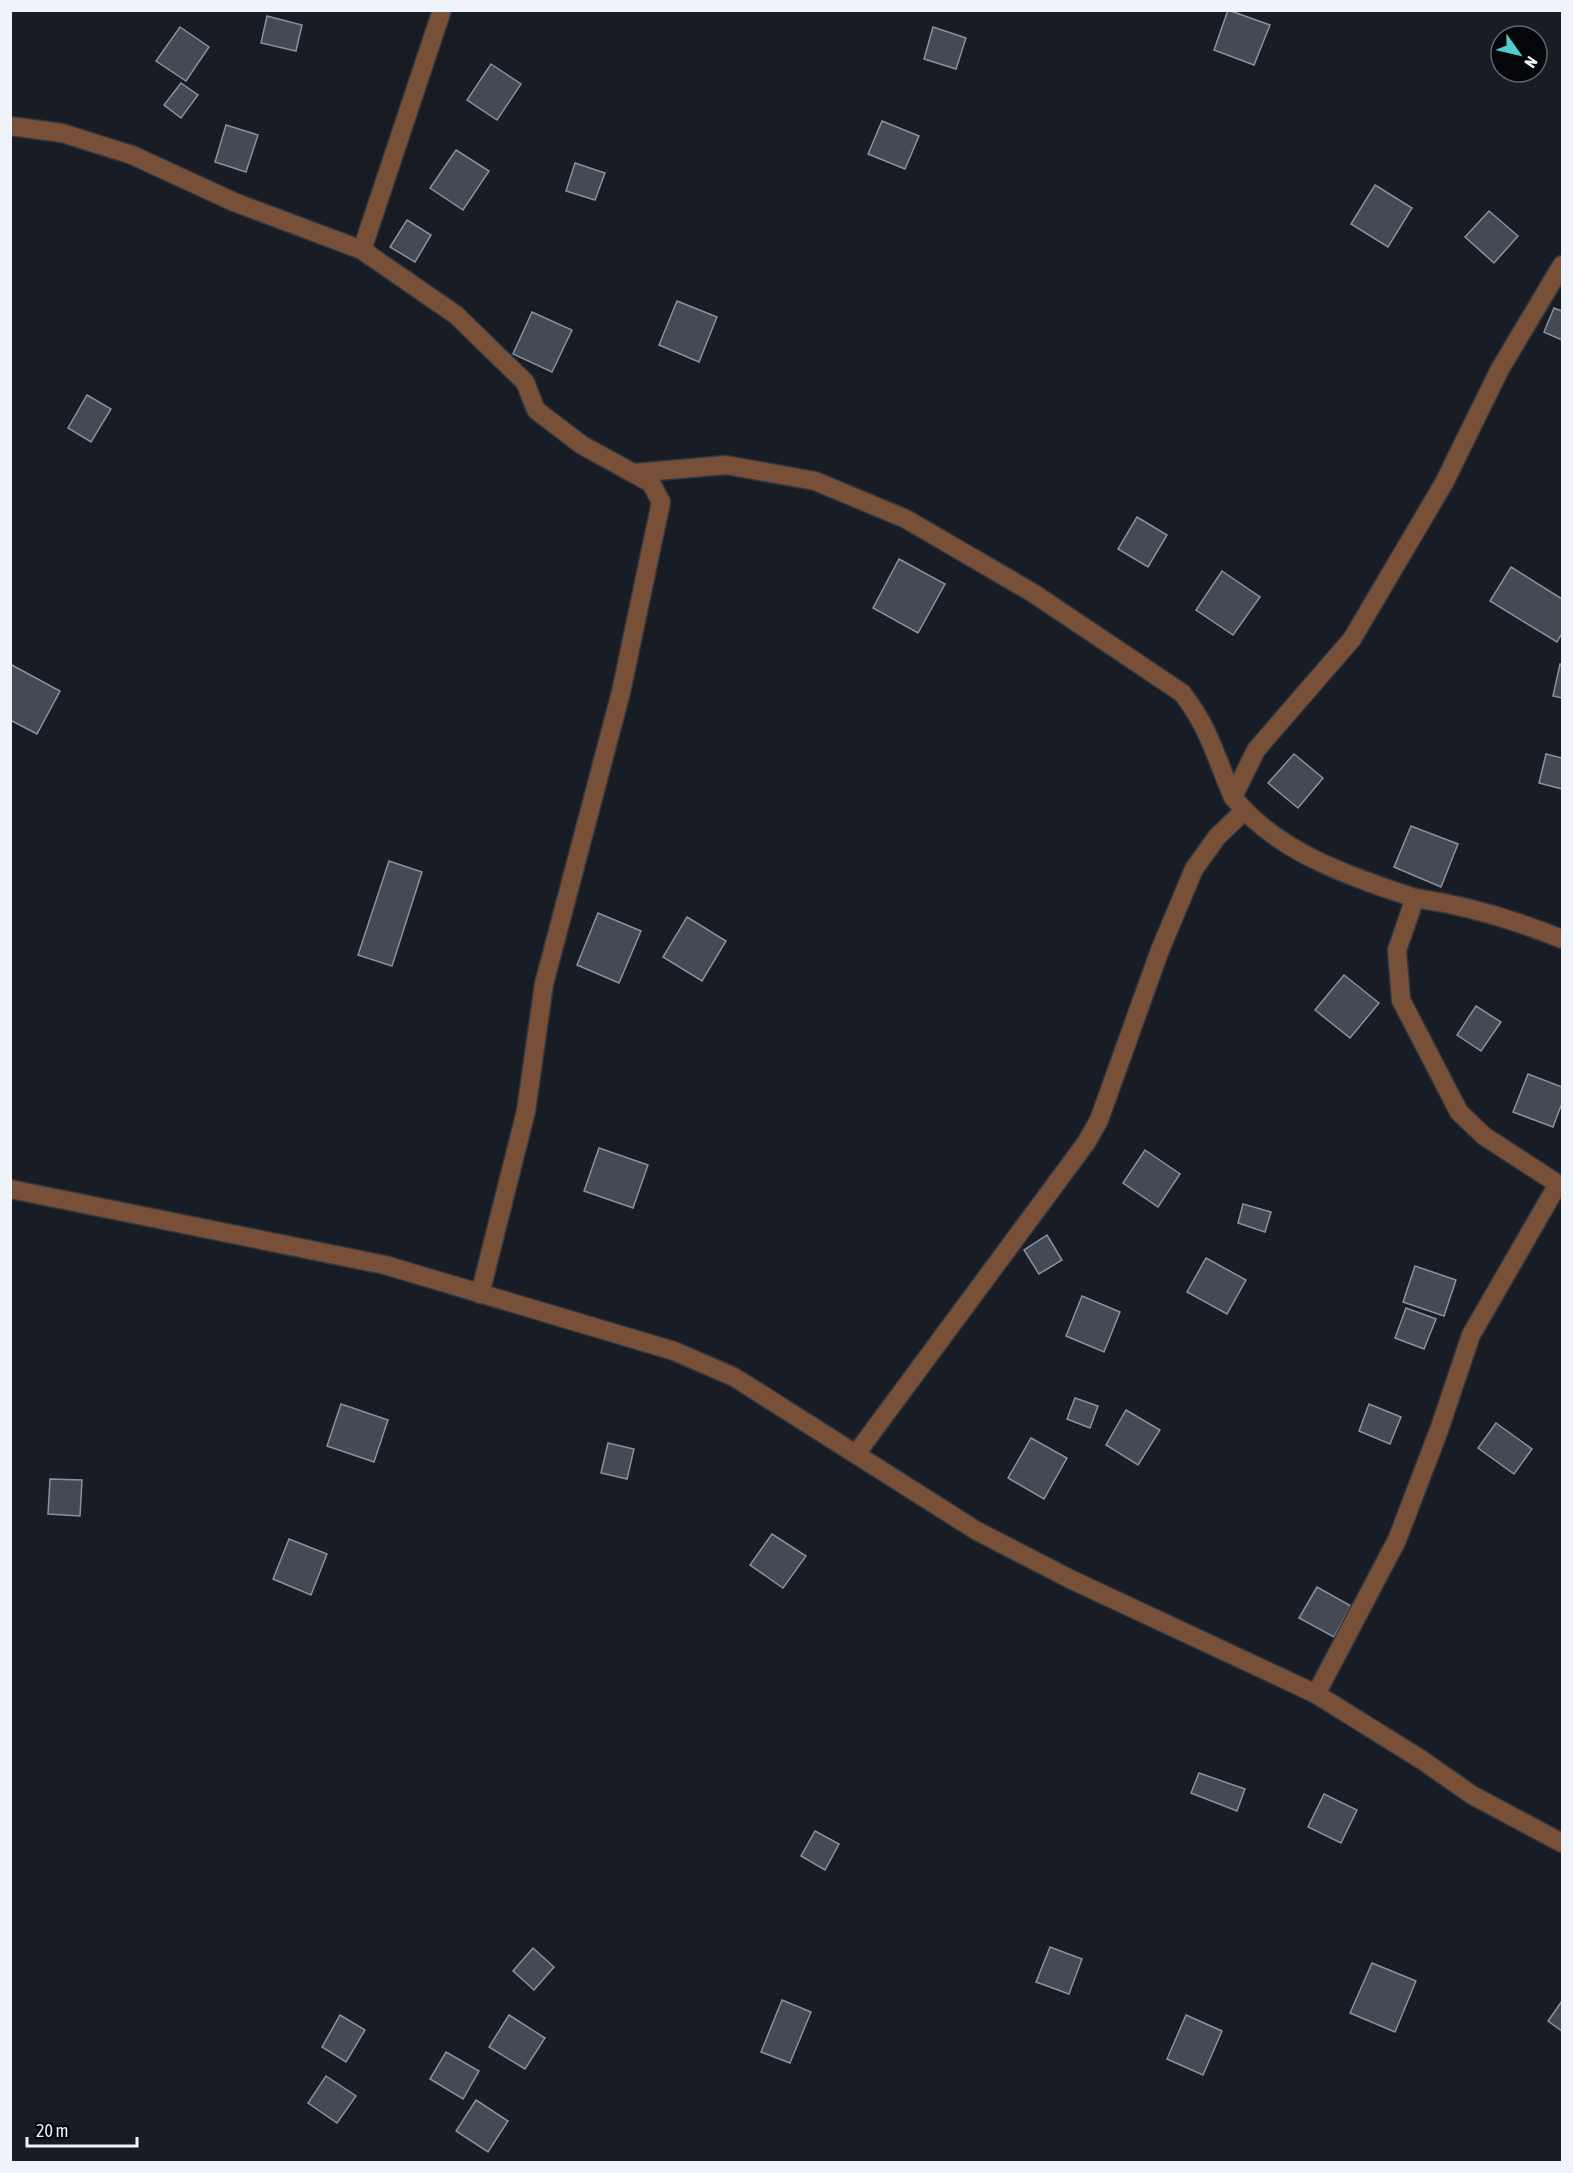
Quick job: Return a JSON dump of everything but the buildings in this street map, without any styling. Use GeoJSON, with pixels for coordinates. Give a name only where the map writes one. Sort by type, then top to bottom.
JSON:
{"type":"FeatureCollection","features":[{"type":"Feature","properties":{"kind":"street"},"geometry":{"type":"LineString","coordinates":[[362,250],[442,10]]}},
{"type":"Feature","properties":{"kind":"street"},"geometry":{"type":"LineString","coordinates":[[10,126],[62,133],[132,155],[234,202],[362,250],[456,315],[525,382],[536,410],[582,445],[651,483],[661,502],[621,692],[544,984],[526,1111],[480,1294]]}},
{"type":"Feature","properties":{"kind":"street"},"geometry":{"type":"LineString","coordinates":[[856,1454],[1086,1143],[1099,1120],[1160,950],[1194,869],[1238,804],[1256,750],[1352,639],[1444,483],[1500,369],[1563,265]]}},
{"type":"Feature","properties":{"kind":"street"},"geometry":{"type":"LineString","coordinates":[[633,473],[726,465],[815,481],[906,519],[1033,593],[1182,693],[1208,732],[1238,804],[1294,848],[1348,876],[1415,898],[1449,903],[1538,929],[1563,939]]}},
{"type":"Feature","properties":{"kind":"street"},"geometry":{"type":"LineString","coordinates":[[1316,1694],[1397,1540],[1439,1430],[1471,1335],[1560,1184],[1484,1136],[1459,1112],[1401,1000],[1396,950],[1415,898]]}},
{"type":"Feature","properties":{"kind":"street"},"geometry":{"type":"LineString","coordinates":[[10,1189],[385,1265],[674,1351],[734,1377],[988,1537],[1070,1579],[1316,1694],[1422,1760],[1472,1795],[1563,1842]]}}]}
